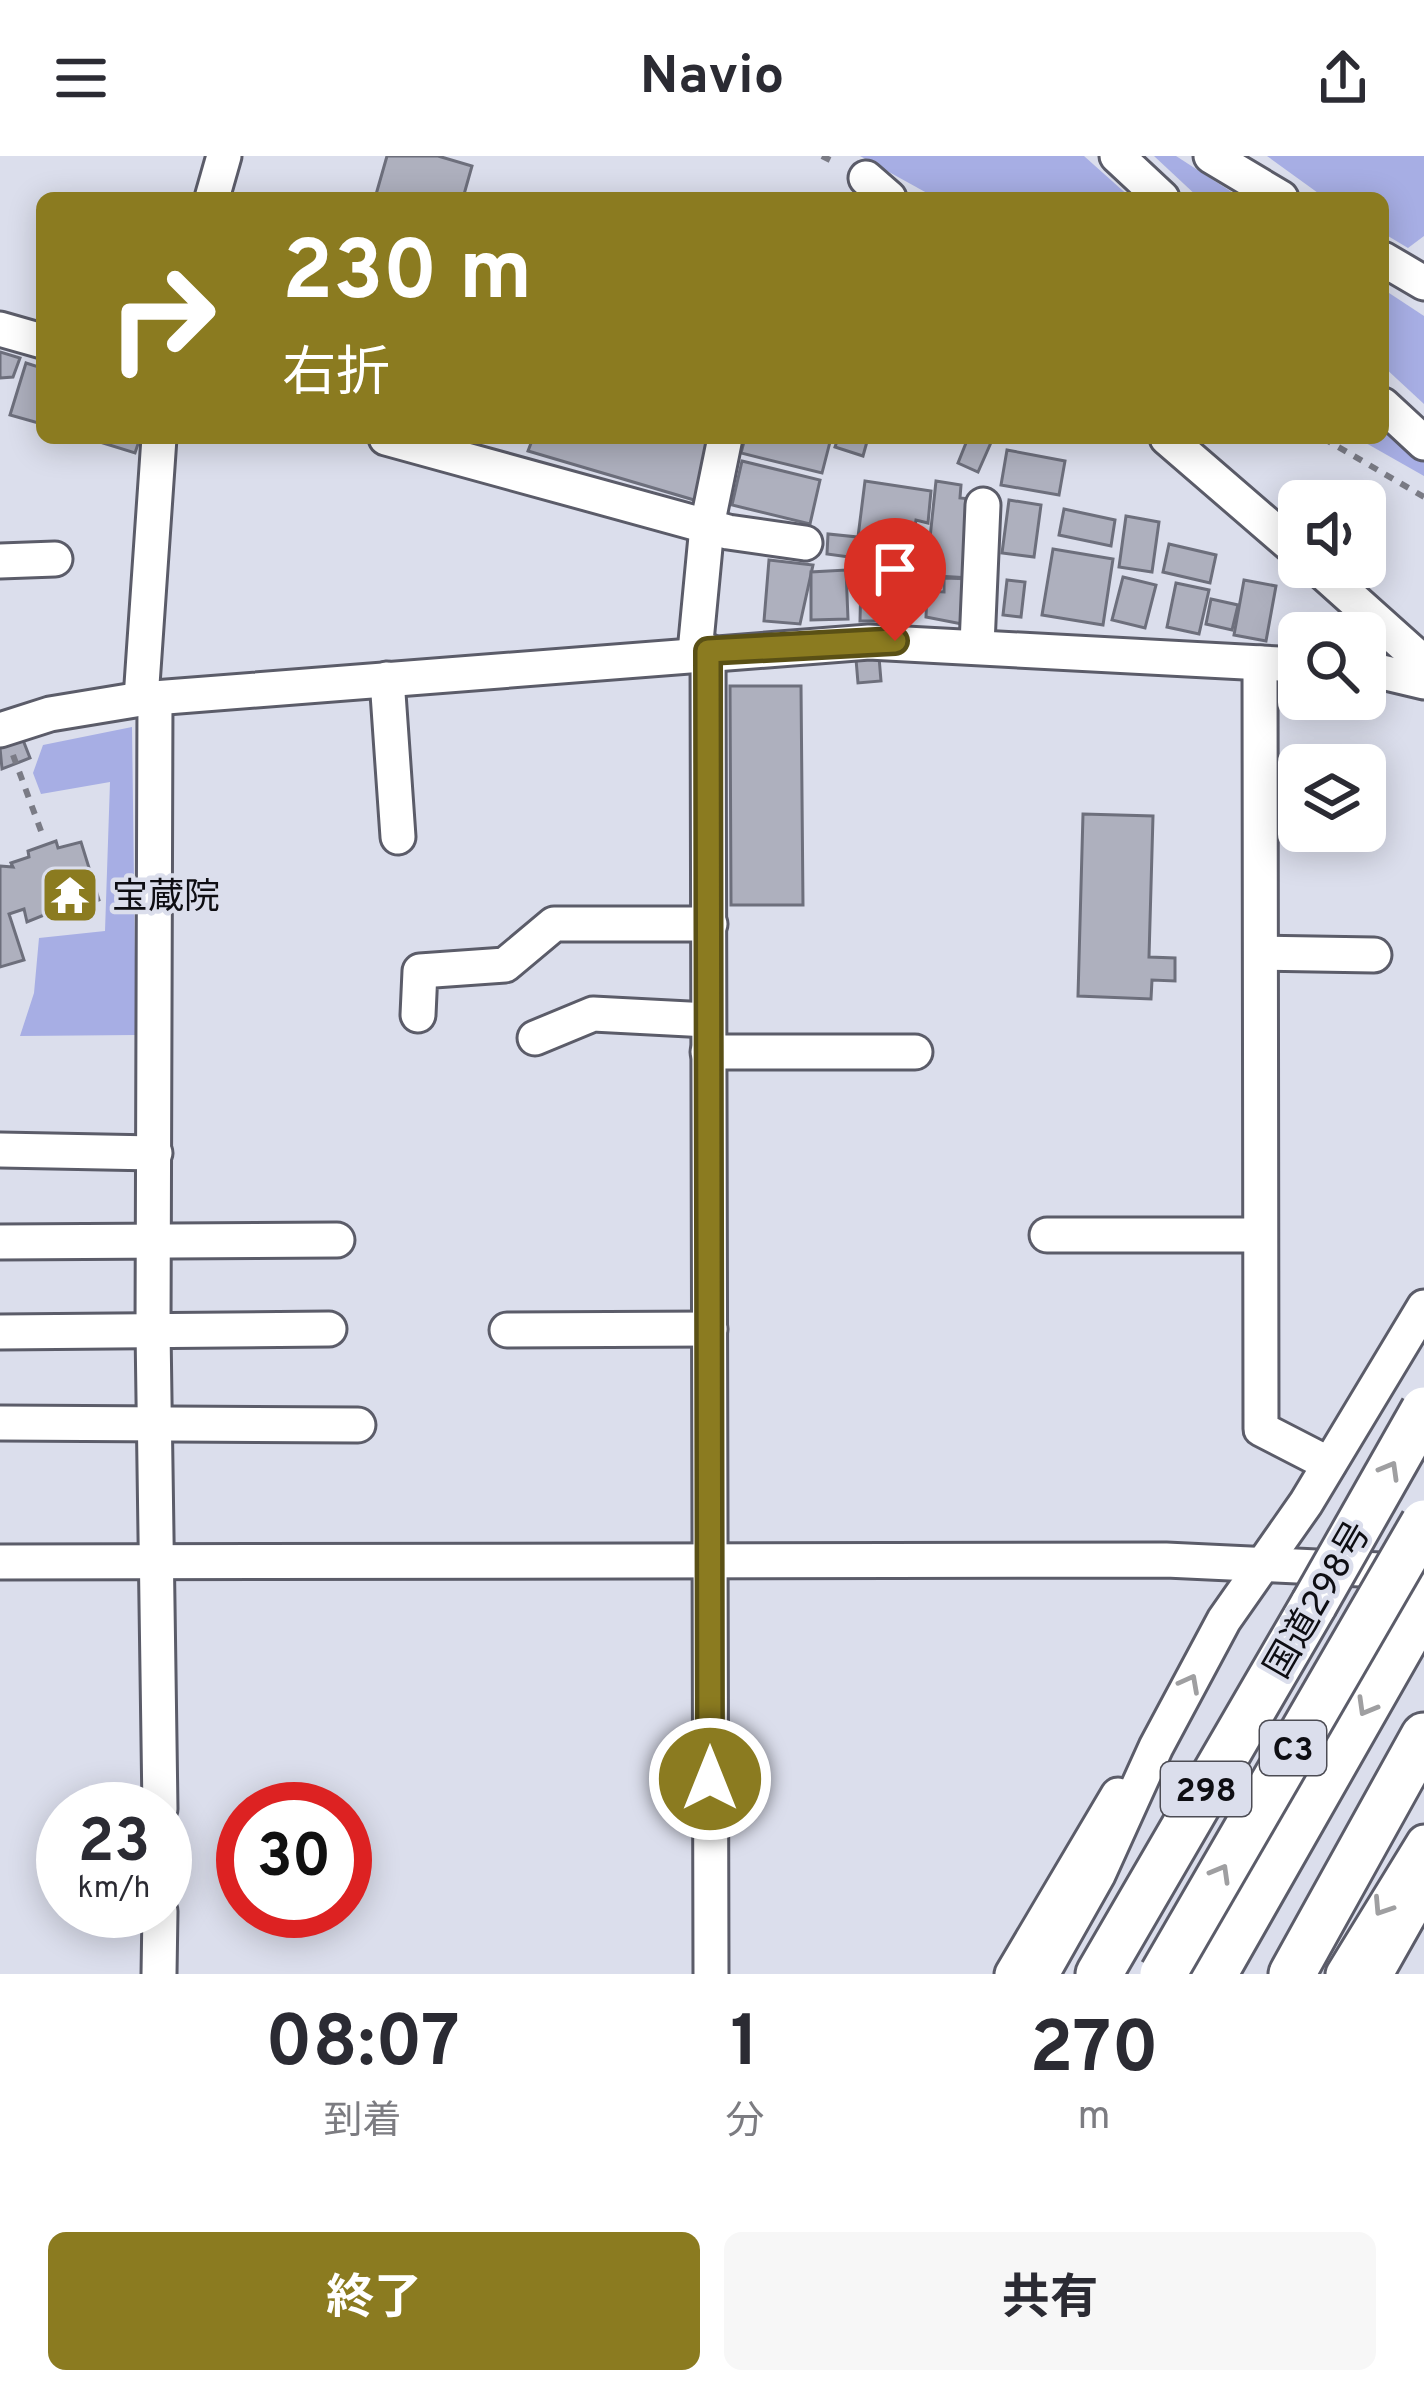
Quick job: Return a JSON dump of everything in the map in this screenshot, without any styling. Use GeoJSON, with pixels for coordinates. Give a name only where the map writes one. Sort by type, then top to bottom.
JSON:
{"type":"FeatureCollection","features":[{"type":"Feature","properties":{"kind":"highway","name":"国道298号"},"geometry":{"type":"LineString","coordinates":[[1099,1974],[1424,1410]]}},
{"type":"Feature","properties":{"kind":"highway","name":"C3"},"geometry":{"type":"LineString","coordinates":[[1162,1974],[1424,1523]]}},
{"type":"Feature","properties":{"kind":"highway","name":"C3"},"geometry":{"type":"LineString","coordinates":[[1214,1974],[1424,1605]]}},
{"type":"Feature","properties":{"kind":"highway"},"geometry":{"type":"LineString","coordinates":[[1292,1974],[1424,1736]]}},
{"type":"Feature","properties":{"kind":"street"},"geometry":{"type":"LineString","coordinates":[[214,192],[224,156]]}},
{"type":"Feature","properties":{"kind":"street"},"geometry":{"type":"LineString","coordinates":[[1118,156],[1156,192]]}},
{"type":"Feature","properties":{"kind":"street"},"geometry":{"type":"LineString","coordinates":[[1211,156],[1271,192]]}},
{"type":"Feature","properties":{"kind":"street"},"geometry":{"type":"LineString","coordinates":[[1389,263],[1424,283]]}},
{"type":"Feature","properties":{"kind":"street"},"geometry":{"type":"LineString","coordinates":[[0,329],[36,339]]}},
{"type":"Feature","properties":{"kind":"street"},"geometry":{"type":"LineString","coordinates":[[1389,411],[1424,443]]}},
{"type":"Feature","properties":{"kind":"street"},"geometry":{"type":"LineString","coordinates":[[159,444],[148,699],[160,1782]]}},
{"type":"Feature","properties":{"kind":"street"},"geometry":{"type":"LineString","coordinates":[[408,444],[707,526],[805,543]]}},
{"type":"Feature","properties":{"kind":"street"},"geometry":{"type":"LineString","coordinates":[[711,1974],[710,924],[701,652],[707,526],[724,444]]}},
{"type":"Feature","properties":{"kind":"street"},"geometry":{"type":"LineString","coordinates":[[1174,444],[1278,533]]}},
{"type":"Feature","properties":{"kind":"street"},"geometry":{"type":"LineString","coordinates":[[977,645],[982,505]]}},
{"type":"Feature","properties":{"kind":"street"},"geometry":{"type":"LineString","coordinates":[[0,561],[55,559]]}},
{"type":"Feature","properties":{"kind":"street"},"geometry":{"type":"LineString","coordinates":[[1340,588],[1424,663]]}},
{"type":"Feature","properties":{"kind":"street"},"geometry":{"type":"LineString","coordinates":[[2,730],[50,714],[148,699],[869,642],[1278,664]]}},
{"type":"Feature","properties":{"kind":"street"},"geometry":{"type":"LineString","coordinates":[[1260,663],[1262,1429],[1329,1464]]}},
{"type":"Feature","properties":{"kind":"street"},"geometry":{"type":"LineString","coordinates":[[1386,673],[1424,682]]}},
{"type":"Feature","properties":{"kind":"street"},"geometry":{"type":"LineString","coordinates":[[387,680],[398,837]]}},
{"type":"Feature","properties":{"kind":"street"},"geometry":{"type":"LineString","coordinates":[[418,1015],[420,971],[505,965],[554,924],[710,924]]}},
{"type":"Feature","properties":{"kind":"street"},"geometry":{"type":"LineString","coordinates":[[1261,952],[1374,955]]}},
{"type":"Feature","properties":{"kind":"street"},"geometry":{"type":"LineString","coordinates":[[536,1039],[592,1014],[708,1036],[915,1052]]}},
{"type":"Feature","properties":{"kind":"street"},"geometry":{"type":"LineString","coordinates":[[0,1150],[155,1153]]}},
{"type":"Feature","properties":{"kind":"street"},"geometry":{"type":"LineString","coordinates":[[1047,1235],[1260,1235]]}},
{"type":"Feature","properties":{"kind":"street"},"geometry":{"type":"LineString","coordinates":[[0,1242],[338,1240]]}},
{"type":"Feature","properties":{"kind":"street"},"geometry":{"type":"LineString","coordinates":[[1042,1974],[1098,1875],[1156,1747],[1224,1620],[1329,1464],[1424,1307]]}},
{"type":"Feature","properties":{"kind":"street"},"geometry":{"type":"LineString","coordinates":[[0,1332],[329,1329]]}},
{"type":"Feature","properties":{"kind":"street"},"geometry":{"type":"LineString","coordinates":[[507,1330],[710,1329]]}},
{"type":"Feature","properties":{"kind":"street"},"geometry":{"type":"LineString","coordinates":[[0,1423],[358,1425]]}},
{"type":"Feature","properties":{"kind":"street"},"geometry":{"type":"LineString","coordinates":[[0,1562],[712,1559],[1264,1564],[1424,1572]]}},
{"type":"Feature","properties":{"kind":"street"},"geometry":{"type":"LineString","coordinates":[[1012,1974],[1102,1814],[1156,1747]]}},
{"type":"Feature","properties":{"kind":"street"},"geometry":{"type":"LineString","coordinates":[[1343,1974],[1424,1842]]}},
{"type":"Feature","properties":{"kind":"street"},"geometry":{"type":"LineString","coordinates":[[1376,1974],[1424,1889]]}},
{"type":"Feature","properties":{"kind":"street"},"geometry":{"type":"LineString","coordinates":[[159,1974],[160,1938]]}},
{"type":"Feature","properties":{"kind":"path"},"geometry":{"type":"LineString","coordinates":[[1333,444],[1424,497]]}},
{"type":"Feature","properties":{"kind":"path"},"geometry":{"type":"LineString","coordinates":[[2,730],[41,832]]}},
{"type":"Feature","properties":{"kind":"shaded area"},"geometry":{"type":"Polygon","coordinates":[[[860,156],[1084,156],[1124,192],[925,192],[860,156]]]}},
{"type":"Feature","properties":{"kind":"shaded area"},"geometry":{"type":"Polygon","coordinates":[[[1154,156],[1176,156],[1232,192],[1193,192],[1154,156]]]}},
{"type":"Feature","properties":{"kind":"shaded area"},"geometry":{"type":"Polygon","coordinates":[[[1267,156],[1424,156],[1424,236],[1408,248],[1389,237],[1389,192],[1317,192],[1267,156]]]}},
{"type":"Feature","properties":{"kind":"shaded area"},"geometry":{"type":"Polygon","coordinates":[[[1389,293],[1424,316],[1424,404],[1389,372],[1389,293]]]}},
{"type":"Feature","properties":{"kind":"shaded area"},"geometry":{"type":"Polygon","coordinates":[[[1389,427],[1424,458],[1424,476],[1368,444],[1389,444],[1389,427]]]}},
{"type":"Feature","properties":{"kind":"shaded area"},"geometry":{"type":"Polygon","coordinates":[[[132,727],[136,1035],[20,1036],[34,993],[39,938],[105,931],[110,782],[41,794],[33,773],[43,745],[132,727]]]}},
{"type":"Feature","properties":{"kind":"building"},"geometry":{"type":"Polygon","coordinates":[[[387,156],[438,156],[472,166],[465,192],[377,192],[387,156]]]}},
{"type":"Feature","properties":{"kind":"building"},"geometry":{"type":"Polygon","coordinates":[[[0,352],[20,358],[13,377],[0,378],[0,352]]]}},
{"type":"Feature","properties":{"kind":"building"},"geometry":{"type":"Polygon","coordinates":[[[26,363],[36,366],[36,422],[10,415],[26,363]]]}},
{"type":"Feature","properties":{"kind":"building"},"geometry":{"type":"Polygon","coordinates":[[[106,444],[138,444],[135,453],[106,444]]]}},
{"type":"Feature","properties":{"kind":"building"},"geometry":{"type":"Polygon","coordinates":[[[531,444],[715,444],[701,502],[528,451],[531,444]]]}},
{"type":"Feature","properties":{"kind":"building"},"geometry":{"type":"Polygon","coordinates":[[[743,444],[829,444],[822,473],[741,453],[743,444]]]}},
{"type":"Feature","properties":{"kind":"building"},"geometry":{"type":"Polygon","coordinates":[[[836,444],[866,444],[863,456],[836,444]]]}},
{"type":"Feature","properties":{"kind":"building"},"geometry":{"type":"Polygon","coordinates":[[[966,444],[990,444],[978,472],[958,463],[966,444]]]}},
{"type":"Feature","properties":{"kind":"building"},"geometry":{"type":"Polygon","coordinates":[[[1007,450],[1065,461],[1059,495],[1001,485],[1007,450]]]}},
{"type":"Feature","properties":{"kind":"building"},"geometry":{"type":"Polygon","coordinates":[[[742,461],[820,480],[810,524],[732,505],[742,461]]]}},
{"type":"Feature","properties":{"kind":"building"},"geometry":{"type":"Polygon","coordinates":[[[865,481],[931,491],[928,523],[916,520],[908,565],[827,554],[828,534],[858,537],[865,481]]]}},
{"type":"Feature","properties":{"kind":"building"},"geometry":{"type":"Polygon","coordinates":[[[936,481],[961,485],[960,498],[971,499],[970,578],[939,576],[937,589],[924,588],[924,578],[914,576],[916,537],[930,538],[936,481]]]}},
{"type":"Feature","properties":{"kind":"building"},"geometry":{"type":"Polygon","coordinates":[[[1009,500],[1041,505],[1034,557],[1002,553],[1009,500]]]}},
{"type":"Feature","properties":{"kind":"building"},"geometry":{"type":"Polygon","coordinates":[[[1064,509],[1115,520],[1111,546],[1059,535],[1064,509]]]}},
{"type":"Feature","properties":{"kind":"building"},"geometry":{"type":"Polygon","coordinates":[[[1126,516],[1159,522],[1152,572],[1119,567],[1126,516]]]}},
{"type":"Feature","properties":{"kind":"building"},"geometry":{"type":"Polygon","coordinates":[[[1169,544],[1216,555],[1210,583],[1163,572],[1169,544]]]}},
{"type":"Feature","properties":{"kind":"building"},"geometry":{"type":"Polygon","coordinates":[[[1053,549],[1113,559],[1103,625],[1042,615],[1053,549]]]}},
{"type":"Feature","properties":{"kind":"building"},"geometry":{"type":"Polygon","coordinates":[[[769,560],[813,565],[800,624],[764,621],[769,560]]]}},
{"type":"Feature","properties":{"kind":"building"},"geometry":{"type":"Polygon","coordinates":[[[846,570],[848,619],[811,620],[811,572],[846,570]]]}},
{"type":"Feature","properties":{"kind":"building"},"geometry":{"type":"Polygon","coordinates":[[[1123,577],[1156,585],[1145,628],[1112,620],[1123,577]]]}},
{"type":"Feature","properties":{"kind":"building"},"geometry":{"type":"Polygon","coordinates":[[[944,578],[973,579],[967,625],[926,617],[927,591],[944,592],[944,578]]]}},
{"type":"Feature","properties":{"kind":"building"},"geometry":{"type":"Polygon","coordinates":[[[861,580],[897,580],[897,621],[860,621],[861,580]]]}},
{"type":"Feature","properties":{"kind":"building"},"geometry":{"type":"Polygon","coordinates":[[[1007,580],[1025,582],[1021,617],[1003,615],[1007,580]]]}},
{"type":"Feature","properties":{"kind":"building"},"geometry":{"type":"Polygon","coordinates":[[[1244,580],[1276,586],[1266,641],[1234,635],[1244,580]]]}},
{"type":"Feature","properties":{"kind":"building"},"geometry":{"type":"Polygon","coordinates":[[[1176,583],[1209,590],[1199,634],[1167,627],[1176,583]]]}},
{"type":"Feature","properties":{"kind":"building"},"geometry":{"type":"Polygon","coordinates":[[[1211,599],[1238,605],[1232,630],[1206,624],[1211,599]]]}},
{"type":"Feature","properties":{"kind":"building"},"geometry":{"type":"Polygon","coordinates":[[[879,657],[881,681],[858,683],[856,659],[879,657]]]}},
{"type":"Feature","properties":{"kind":"building"},"geometry":{"type":"Polygon","coordinates":[[[730,686],[801,686],[803,905],[731,905],[730,686]]]}},
{"type":"Feature","properties":{"kind":"building"},"geometry":{"type":"Polygon","coordinates":[[[23,740],[30,758],[2,769],[0,748],[23,740]]]}},
{"type":"Feature","properties":{"kind":"building"},"geometry":{"type":"Polygon","coordinates":[[[1083,814],[1153,816],[1149,957],[1175,958],[1175,981],[1152,980],[1151,999],[1078,996],[1083,814]]]}},
{"type":"Feature","properties":{"kind":"building"},"geometry":{"type":"Polygon","coordinates":[[[56,841],[58,848],[81,842],[99,900],[52,920],[49,913],[27,922],[24,909],[9,914],[24,960],[0,967],[0,866],[13,867],[11,863],[29,857],[28,851],[56,841]]]}},
{"type":"Feature","properties":{"kind":"place","name":"宝蔵院"},"geometry":{"type":"Point","coordinates":[70,895]}},
{"type":"Feature","properties":{"kind":"route"},"geometry":{"type":"LineString","coordinates":[[710,1779],[708,651],[895,641]]}}]}
